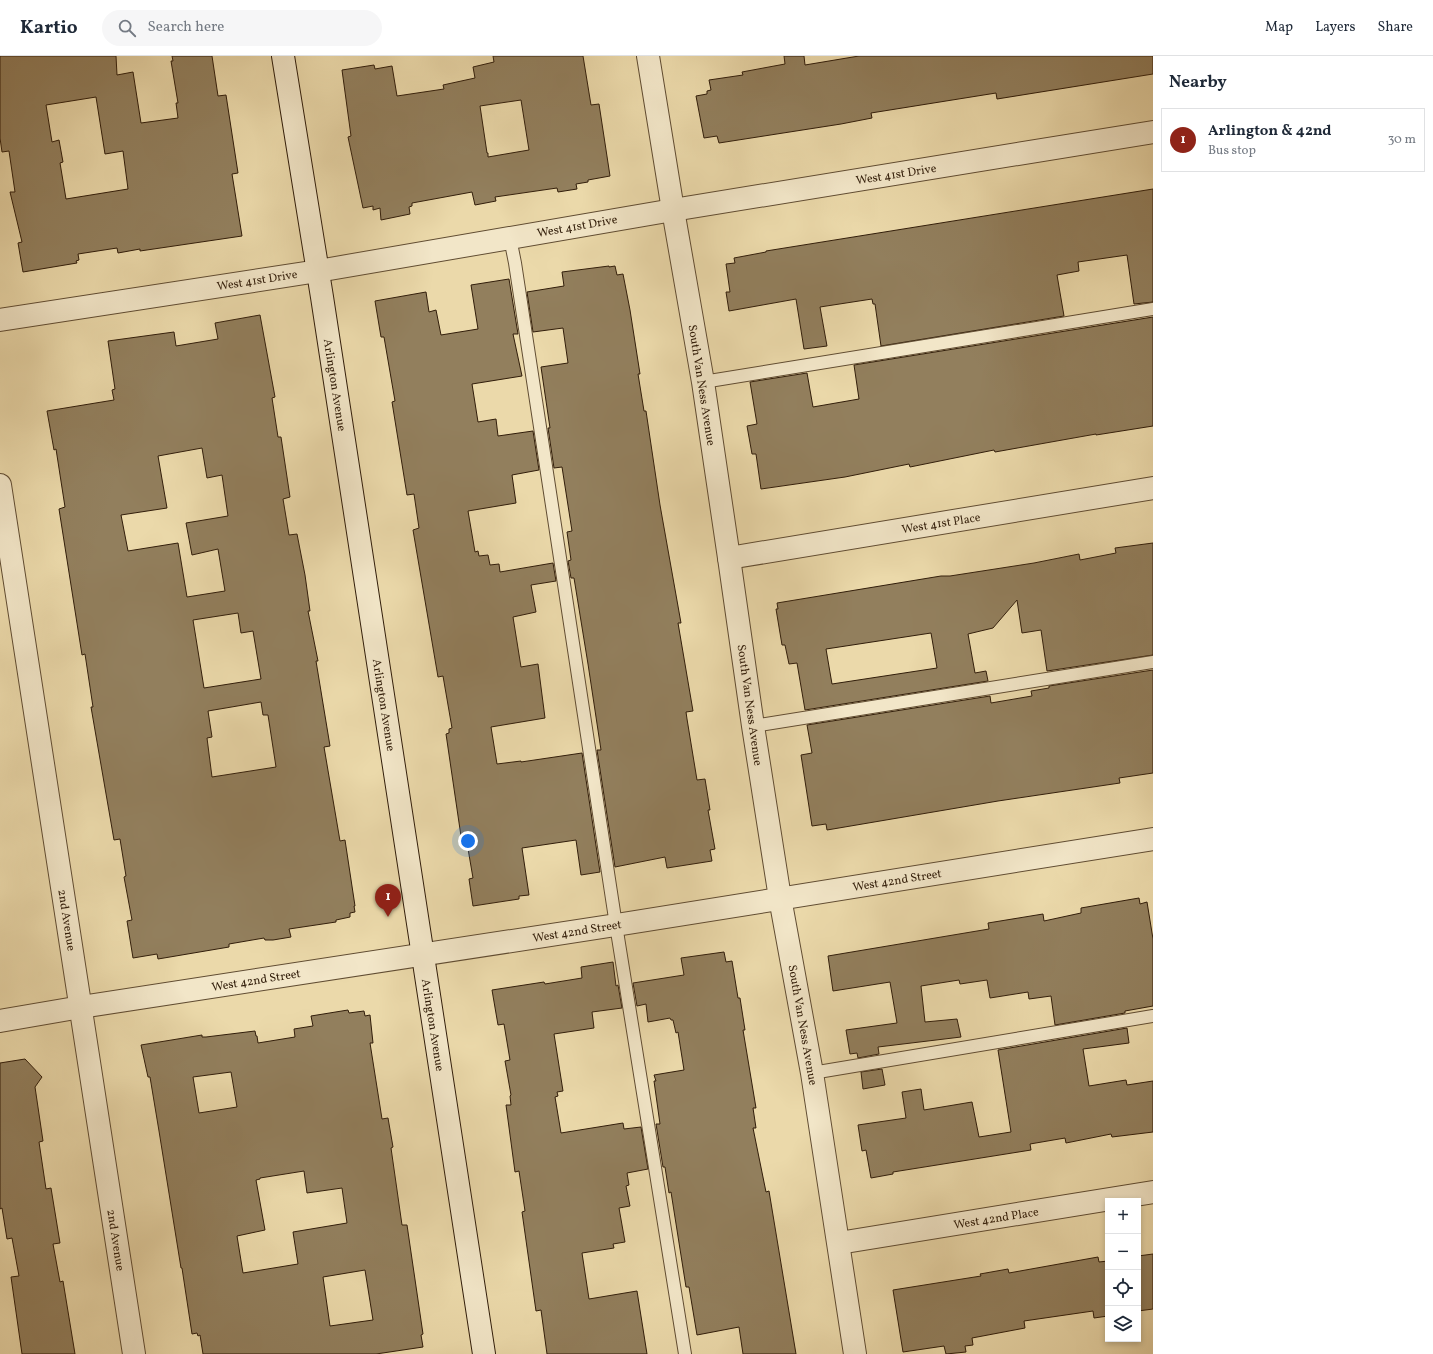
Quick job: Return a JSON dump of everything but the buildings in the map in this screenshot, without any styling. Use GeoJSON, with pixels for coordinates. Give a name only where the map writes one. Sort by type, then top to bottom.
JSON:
{"type":"FeatureCollection","features":[{"type":"Feature","properties":{"kind":"street","name":"Arlington Avenue"},"geometry":{"type":"LineString","coordinates":[[283,56],[318,271],[484,1354]]}},
{"type":"Feature","properties":{"kind":"street","name":"South Van Ness Avenue"},"geometry":{"type":"LineString","coordinates":[[648,56],[672,210],[703,382],[753,726],[780,898],[812,1073],[855,1354]]}},
{"type":"Feature","properties":{"kind":"street","name":"West 41st Drive"},"geometry":{"type":"LineString","coordinates":[[0,320],[318,271],[672,210],[1153,132]]}},
{"type":"Feature","properties":{"kind":"street","name":"2nd Avenue"},"geometry":{"type":"LineString","coordinates":[[0,486],[134,1354]]}},
{"type":"Feature","properties":{"kind":"street","name":"West 41st Place"},"geometry":{"type":"LineString","coordinates":[[729,558],[1153,488]]}},
{"type":"Feature","properties":{"kind":"street","name":"West 42nd Street"},"geometry":{"type":"LineString","coordinates":[[0,1021],[80,1006],[616,925],[1153,839]]}},
{"type":"Feature","properties":{"kind":"street","name":"West 42nd Place"},"geometry":{"type":"LineString","coordinates":[[839,1243],[1153,1192]]}},
{"type":"Feature","properties":{"kind":"lane"},"geometry":{"type":"LineString","coordinates":[[510,238],[616,925],[685,1354]]}},
{"type":"Feature","properties":{"kind":"lane"},"geometry":{"type":"LineString","coordinates":[[703,382],[1153,309]]}},
{"type":"Feature","properties":{"kind":"lane"},"geometry":{"type":"LineString","coordinates":[[753,726],[1153,662]]}},
{"type":"Feature","properties":{"kind":"lane"},"geometry":{"type":"LineString","coordinates":[[812,1073],[1153,1016]]}},
{"type":"Feature","properties":{"kind":"place","name":"Arlington & 42nd"},"geometry":{"type":"Point","coordinates":[388,917]}}]}
